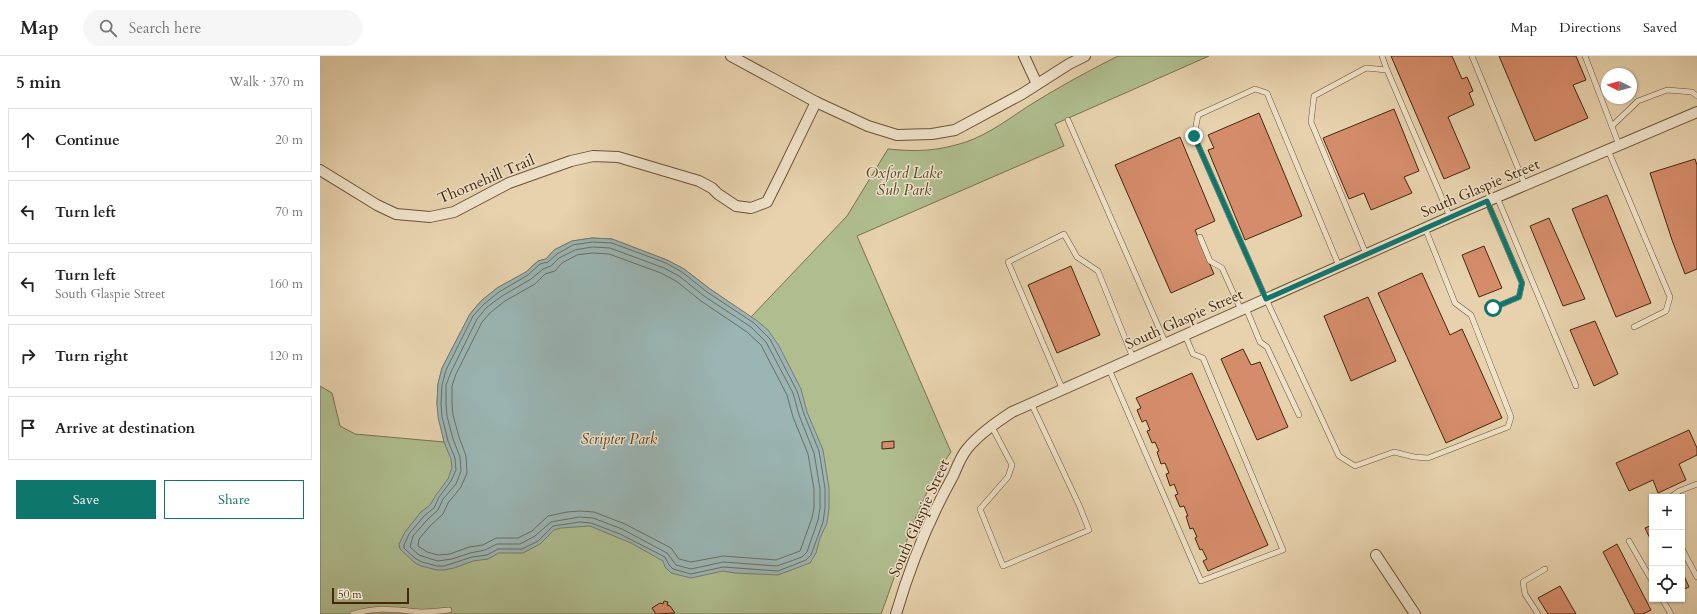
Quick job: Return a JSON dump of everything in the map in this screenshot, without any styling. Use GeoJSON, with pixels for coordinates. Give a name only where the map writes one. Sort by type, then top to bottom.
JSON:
{"type":"FeatureCollection","features":[{"type":"Feature","properties":{"kind":"street"},"geometry":{"type":"LineString","coordinates":[[731,56],[816,102],[868,126],[896,135],[932,134],[955,130],[1085,56]]}},
{"type":"Feature","properties":{"kind":"street"},"geometry":{"type":"LineString","coordinates":[[1024,56],[1037,84]]}},
{"type":"Feature","properties":{"kind":"street","name":"Thornehill Trail"},"geometry":{"type":"LineString","coordinates":[[320,170],[377,205],[396,214],[430,217],[454,212],[509,183],[571,161],[593,156],[618,157],[699,181],[712,188],[736,206],[751,208],[767,202],[816,102]]}},
{"type":"Feature","properties":{"kind":"street","name":"South Glaspie Street"},"geometry":{"type":"LineString","coordinates":[[896,614],[906,581],[929,523],[947,485],[967,449],[1012,412],[1062,388],[1166,344],[1450,217],[1619,145],[1696,115]]}},
{"type":"Feature","properties":{"kind":"street"},"geometry":{"type":"LineString","coordinates":[[1376,555],[1415,614]]}},
{"type":"Feature","properties":{"kind":"lane"},"geometry":{"type":"LineString","coordinates":[[1382,56],[1450,217]]}},
{"type":"Feature","properties":{"kind":"lane"},"geometry":{"type":"LineString","coordinates":[[1472,56],[1525,185]]}},
{"type":"Feature","properties":{"kind":"lane"},"geometry":{"type":"LineString","coordinates":[[1585,56],[1619,145]]}},
{"type":"Feature","properties":{"kind":"lane"},"geometry":{"type":"LineString","coordinates":[[1366,254],[1311,122],[1314,96],[1366,68],[1388,70]]}},
{"type":"Feature","properties":{"kind":"lane"},"geometry":{"type":"LineString","coordinates":[[1339,266],[1267,93],[1255,89],[1198,115],[1194,136],[1266,299],[1339,456],[1355,466],[1394,452],[1414,457],[1428,458],[1508,427],[1511,417],[1471,315],[1455,303],[1425,228]]}},
{"type":"Feature","properties":{"kind":"lane"},"geometry":{"type":"LineString","coordinates":[[1612,126],[1638,101],[1667,90],[1692,92],[1697,96]]}},
{"type":"Feature","properties":{"kind":"lane"},"geometry":{"type":"LineString","coordinates":[[1068,120],[1166,344]]}},
{"type":"Feature","properties":{"kind":"lane"},"geometry":{"type":"LineString","coordinates":[[1608,150],[1670,297],[1666,311],[1634,327]]}},
{"type":"Feature","properties":{"kind":"lane"},"geometry":{"type":"LineString","coordinates":[[1497,197],[1576,386]]}},
{"type":"Feature","properties":{"kind":"lane"},"geometry":{"type":"LineString","coordinates":[[1487,201],[1522,283],[1519,297],[1493,308]]}},
{"type":"Feature","properties":{"kind":"lane"},"geometry":{"type":"LineString","coordinates":[[1062,388],[1008,262],[1064,234],[1077,257],[1098,271],[1133,358]]}},
{"type":"Feature","properties":{"kind":"lane"},"geometry":{"type":"LineString","coordinates":[[1200,237],[1210,261],[1222,268],[1260,342],[1267,347],[1299,415]]}},
{"type":"Feature","properties":{"kind":"lane"},"geometry":{"type":"LineString","coordinates":[[1109,369],[1201,581],[1283,550],[1203,358],[1193,354],[1185,335]]}},
{"type":"Feature","properties":{"kind":"lane"},"geometry":{"type":"LineString","coordinates":[[992,427],[1012,465],[1008,477],[980,510],[1003,566],[1088,530],[1079,505],[1031,403]]}},
{"type":"Feature","properties":{"kind":"lane"},"geometry":{"type":"LineString","coordinates":[[1675,494],[1697,484]]}},
{"type":"Feature","properties":{"kind":"lane"},"geometry":{"type":"LineString","coordinates":[[1628,541],[1649,576]]}},
{"type":"Feature","properties":{"kind":"lane"},"geometry":{"type":"LineString","coordinates":[[1685,554],[1696,573]]}},
{"type":"Feature","properties":{"kind":"lane"},"geometry":{"type":"LineString","coordinates":[[1538,614],[1525,594],[1523,582],[1545,569]]}},
{"type":"Feature","properties":{"kind":"lane"},"geometry":{"type":"LineString","coordinates":[[1664,602],[1671,614]]}},
{"type":"Feature","properties":{"kind":"lane"},"geometry":{"type":"LineString","coordinates":[[353,614],[370,609],[386,608],[423,612],[449,610]]}},
{"type":"Feature","properties":{"kind":"green space","name":"Scripter Park"},"geometry":{"type":"Polygon","coordinates":[[[1118,56],[1209,56],[1055,124],[1064,146],[857,236],[951,452],[939,470],[919,510],[881,614],[320,614],[320,386],[332,393],[340,426],[355,434],[444,442],[437,404],[438,384],[442,368],[470,314],[481,301],[497,288],[526,272],[538,261],[546,259],[554,250],[572,241],[592,238],[612,239],[667,260],[684,269],[751,317],[847,216],[888,149],[937,149],[975,139],[1085,73],[1118,56]]]}},
{"type":"Feature","properties":{"kind":"water"},"geometry":{"type":"Polygon","coordinates":[[[592,238],[612,239],[667,260],[684,269],[710,289],[756,320],[768,330],[779,346],[801,389],[807,412],[823,450],[829,488],[827,523],[820,538],[816,553],[810,563],[778,575],[723,571],[691,578],[671,573],[665,567],[663,561],[631,543],[590,526],[561,528],[554,530],[540,544],[523,553],[499,553],[488,559],[473,561],[444,570],[421,566],[415,563],[400,549],[399,544],[405,532],[421,512],[430,505],[448,479],[452,468],[451,459],[444,442],[438,417],[438,384],[442,368],[470,314],[481,301],[497,288],[526,272],[538,261],[546,259],[554,250],[572,241],[592,238]]]}},
{"type":"Feature","properties":{"kind":"building"},"geometry":{"type":"Polygon","coordinates":[[[1391,56],[1452,56],[1462,79],[1467,77],[1473,91],[1469,93],[1474,105],[1448,117],[1470,168],[1444,179],[1391,56]]]}},
{"type":"Feature","properties":{"kind":"building"},"geometry":{"type":"Polygon","coordinates":[[[1499,56],[1576,56],[1586,80],[1573,85],[1588,118],[1535,141],[1499,56]]]}},
{"type":"Feature","properties":{"kind":"building"},"geometry":{"type":"Polygon","coordinates":[[[1394,109],[1419,171],[1404,177],[1412,193],[1371,210],[1364,193],[1349,199],[1323,138],[1394,109]]]}},
{"type":"Feature","properties":{"kind":"building"},"geometry":{"type":"Polygon","coordinates":[[[1259,113],[1302,216],[1245,240],[1208,150],[1214,148],[1208,135],[1259,113]]]}},
{"type":"Feature","properties":{"kind":"building"},"geometry":{"type":"Polygon","coordinates":[[[1180,137],[1215,221],[1195,230],[1214,274],[1171,293],[1115,165],[1180,137]]]}},
{"type":"Feature","properties":{"kind":"building"},"geometry":{"type":"Polygon","coordinates":[[[1695,159],[1697,165],[1697,269],[1685,274],[1650,173],[1695,159]]]}},
{"type":"Feature","properties":{"kind":"building"},"geometry":{"type":"Polygon","coordinates":[[[1607,195],[1651,303],[1616,317],[1572,209],[1607,195]]]}},
{"type":"Feature","properties":{"kind":"building"},"geometry":{"type":"Polygon","coordinates":[[[1549,218],[1585,299],[1563,306],[1530,226],[1549,218]]]}},
{"type":"Feature","properties":{"kind":"building"},"geometry":{"type":"Polygon","coordinates":[[[1484,246],[1502,288],[1479,297],[1462,255],[1484,246]]]}},
{"type":"Feature","properties":{"kind":"building"},"geometry":{"type":"Polygon","coordinates":[[[1071,266],[1100,335],[1057,353],[1028,285],[1071,266]]]}},
{"type":"Feature","properties":{"kind":"building"},"geometry":{"type":"Polygon","coordinates":[[[1422,273],[1450,335],[1462,329],[1502,418],[1446,443],[1378,293],[1422,273]]]}},
{"type":"Feature","properties":{"kind":"building"},"geometry":{"type":"Polygon","coordinates":[[[1368,297],[1396,361],[1351,381],[1324,316],[1368,297]]]}},
{"type":"Feature","properties":{"kind":"building"},"geometry":{"type":"Polygon","coordinates":[[[1595,321],[1618,374],[1594,386],[1570,330],[1595,321]]]}},
{"type":"Feature","properties":{"kind":"building"},"geometry":{"type":"Polygon","coordinates":[[[1243,349],[1251,365],[1260,362],[1288,427],[1257,440],[1221,359],[1243,349]]]}},
{"type":"Feature","properties":{"kind":"building"},"geometry":{"type":"Polygon","coordinates":[[[1192,373],[1268,545],[1208,571],[1203,561],[1207,559],[1202,549],[1200,550],[1193,528],[1190,529],[1186,516],[1188,516],[1184,506],[1180,507],[1175,495],[1178,494],[1174,484],[1170,486],[1166,474],[1169,473],[1165,463],[1161,464],[1157,452],[1159,451],[1155,442],[1152,443],[1147,431],[1150,430],[1146,420],[1142,422],[1137,410],[1141,408],[1136,398],[1192,373]]]}},
{"type":"Feature","properties":{"kind":"building"},"geometry":{"type":"Polygon","coordinates":[[[1689,430],[1697,448],[1697,455],[1679,464],[1686,480],[1658,493],[1653,480],[1629,491],[1616,463],[1689,430]]]}},
{"type":"Feature","properties":{"kind":"building"},"geometry":{"type":"Polygon","coordinates":[[[894,441],[894,448],[882,449],[882,442],[894,441]]]}},
{"type":"Feature","properties":{"kind":"building"},"geometry":{"type":"Polygon","coordinates":[[[1649,526],[1649,537],[1645,528],[1649,526]]]}},
{"type":"Feature","properties":{"kind":"building"},"geometry":{"type":"Polygon","coordinates":[[[1617,544],[1651,610],[1643,614],[1635,614],[1603,552],[1617,544]]]}},
{"type":"Feature","properties":{"kind":"building"},"geometry":{"type":"Polygon","coordinates":[[[1685,578],[1689,587],[1685,589],[1685,578]]]}},
{"type":"Feature","properties":{"kind":"building"},"geometry":{"type":"Polygon","coordinates":[[[1560,586],[1576,614],[1548,614],[1538,598],[1560,586]]]}},
{"type":"Feature","properties":{"kind":"building"},"geometry":{"type":"Polygon","coordinates":[[[664,601],[668,602],[667,605],[670,606],[675,613],[656,614],[652,608],[660,603],[663,604],[664,601]]]}},
{"type":"Feature","properties":{"kind":"route"},"geometry":{"type":"LineString","coordinates":[[1194,136],[1266,299],[1487,201],[1522,283],[1519,297],[1493,308]]}},
{"type":"Feature","properties":{"kind":"park label","name":"Oxford Lake Sub Park"},"geometry":{"type":"Point","coordinates":[904,182]}}]}
